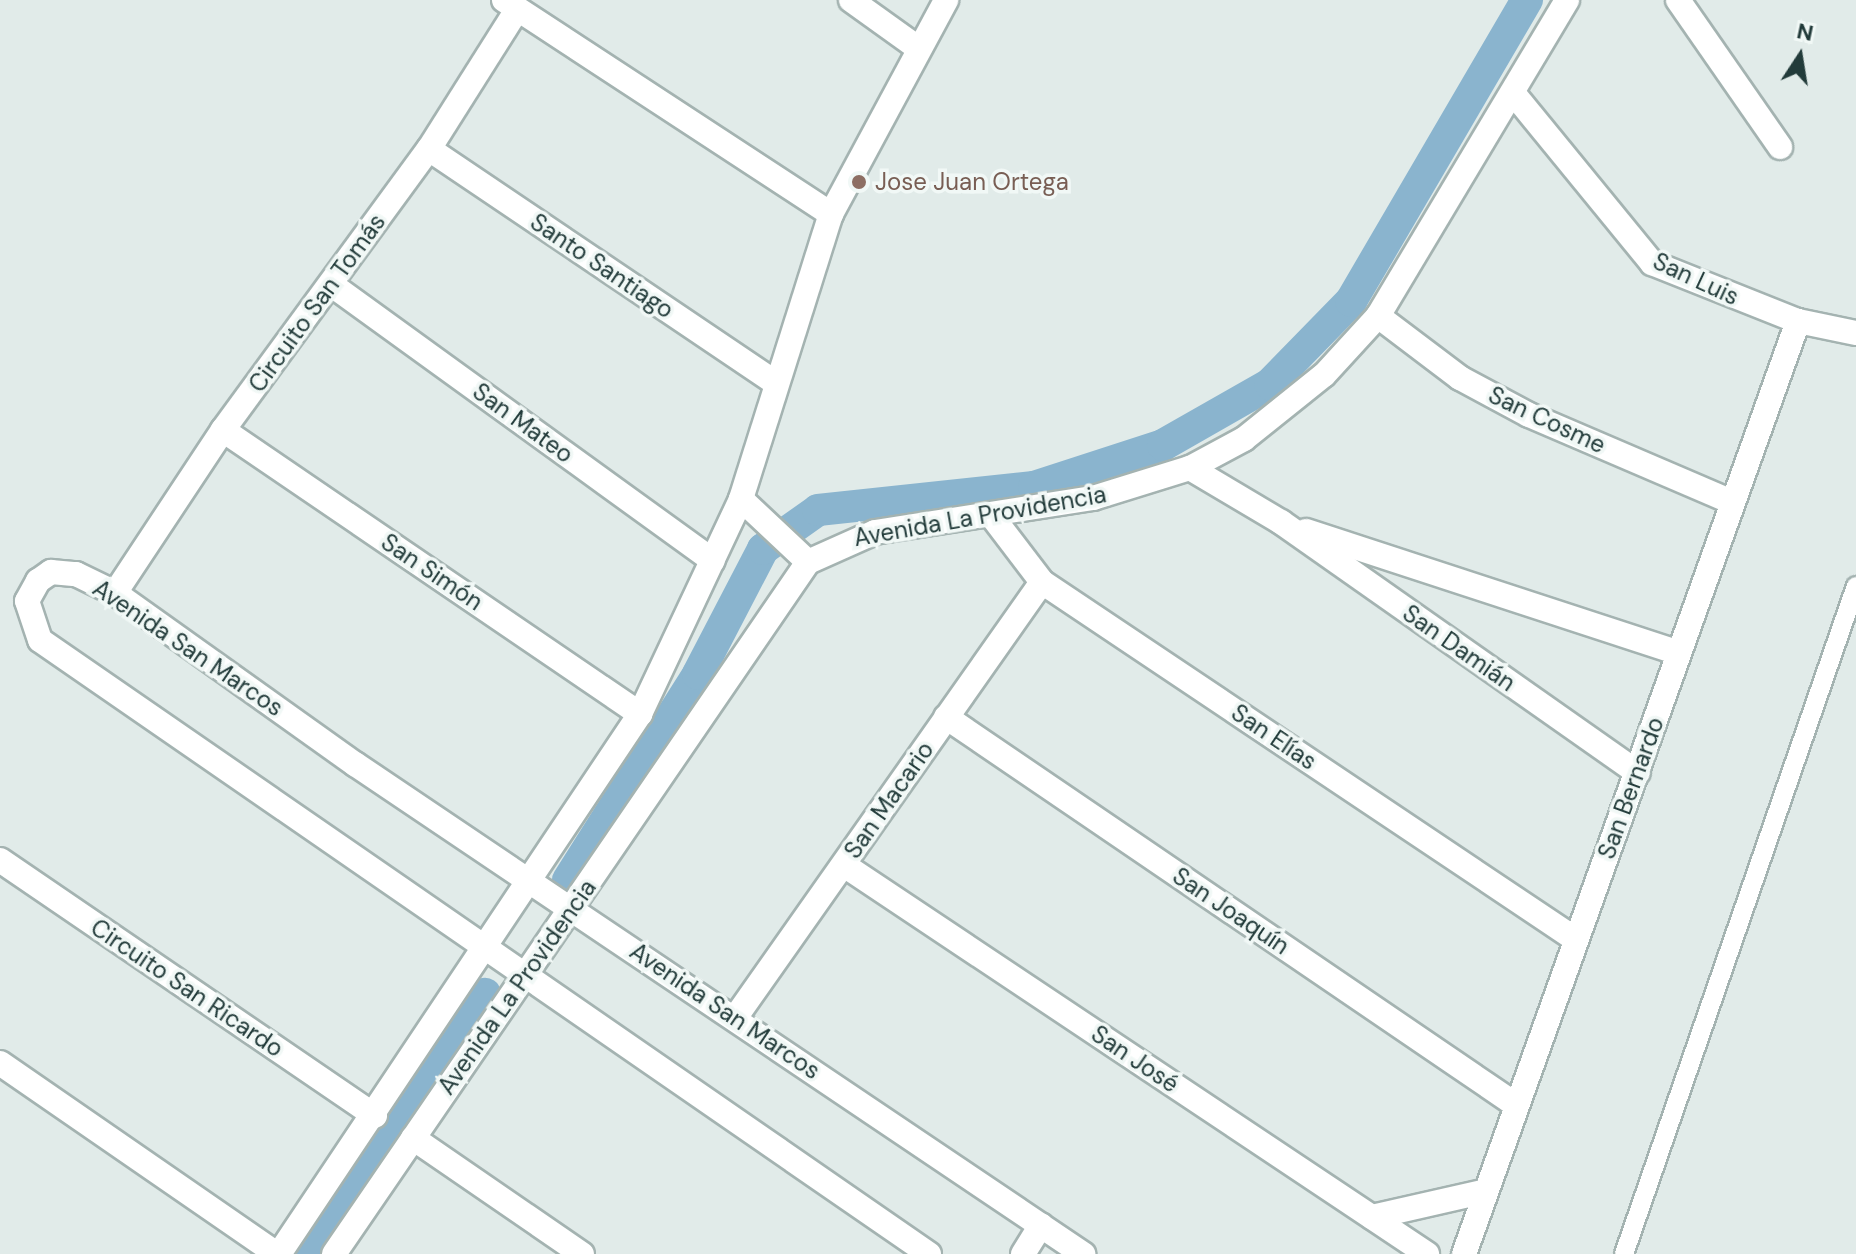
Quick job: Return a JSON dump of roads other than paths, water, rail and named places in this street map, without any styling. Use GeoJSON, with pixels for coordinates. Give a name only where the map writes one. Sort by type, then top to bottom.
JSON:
{"type":"FeatureCollection","features":[{"type":"Feature","properties":{"kind":"street"},"geometry":{"type":"LineString","coordinates":[[851,0],[915,46]]}},
{"type":"Feature","properties":{"kind":"street","name":"Avenida La Providencia"},"geometry":{"type":"LineString","coordinates":[[278,1254],[487,953],[640,714],[741,499],[775,382],[831,214],[915,46],[946,0]]}},
{"type":"Feature","properties":{"kind":"street","name":"Avenida La Providencia"},"geometry":{"type":"LineString","coordinates":[[334,1254],[522,975],[573,908],[799,554],[845,540],[1093,498],[1190,468],[1244,439],[1324,375],[1378,316],[1567,0]]}},
{"type":"Feature","properties":{"kind":"street"},"geometry":{"type":"LineString","coordinates":[[1678,0],[1780,147]]}},
{"type":"Feature","properties":{"kind":"street","name":"Circuito San Tomás"},"geometry":{"type":"LineString","coordinates":[[115,593],[223,430],[429,149],[511,5],[831,214]]}},
{"type":"Feature","properties":{"kind":"street","name":"San Luis"},"geometry":{"type":"LineString","coordinates":[[1513,93],[1652,263],[1798,321],[1856,333]]}},
{"type":"Feature","properties":{"kind":"street","name":"Santo Santiago"},"geometry":{"type":"LineString","coordinates":[[429,149],[775,382]]}},
{"type":"Feature","properties":{"kind":"street","name":"San Mateo"},"geometry":{"type":"LineString","coordinates":[[332,285],[713,561]]}},
{"type":"Feature","properties":{"kind":"street","name":"San Cosme"},"geometry":{"type":"LineString","coordinates":[[1378,316],[1460,378],[1529,415],[1730,501]]}},
{"type":"Feature","properties":{"kind":"street","name":"San Bernardo"},"geometry":{"type":"LineString","coordinates":[[1464,1254],[1575,939],[1638,773],[1730,501],[1798,321]]}},
{"type":"Feature","properties":{"kind":"street","name":"San Simón"},"geometry":{"type":"LineString","coordinates":[[223,430],[640,714]]}},
{"type":"Feature","properties":{"kind":"street","name":"San Damián"},"geometry":{"type":"LineString","coordinates":[[1190,468],[1281,522],[1638,773]]}},
{"type":"Feature","properties":{"kind":"street"},"geometry":{"type":"LineString","coordinates":[[741,499],[799,554]]}},
{"type":"Feature","properties":{"kind":"street","name":"San Elías"},"geometry":{"type":"LineString","coordinates":[[991,515],[1042,582],[1575,939]]}},
{"type":"Feature","properties":{"kind":"street","name":"San Damián"},"geometry":{"type":"LineString","coordinates":[[1281,522],[1679,653]]}},
{"type":"Feature","properties":{"kind":"street","name":"Avenida San Marcos"},"geometry":{"type":"LineString","coordinates":[[929,1254],[487,953],[40,640],[30,622],[27,601],[51,572],[76,574],[115,593],[531,882],[1083,1254]]}},
{"type":"Feature","properties":{"kind":"street","name":"San Macario"},"geometry":{"type":"LineString","coordinates":[[735,1018],[1042,582]]}},
{"type":"Feature","properties":{"kind":"street","name":"San Joaquín"},"geometry":{"type":"LineString","coordinates":[[946,717],[1516,1105]]}},
{"type":"Feature","properties":{"kind":"street","name":"Circuito San Ricardo"},"geometry":{"type":"LineString","coordinates":[[0,860],[375,1116]]}},
{"type":"Feature","properties":{"kind":"street","name":"San José"},"geometry":{"type":"LineString","coordinates":[[844,865],[1427,1254]]}},
{"type":"Feature","properties":{"kind":"street"},"geometry":{"type":"LineString","coordinates":[[0,1063],[278,1254]]}},
{"type":"Feature","properties":{"kind":"street"},"geometry":{"type":"LineString","coordinates":[[413,1138],[582,1254]]}},
{"type":"Feature","properties":{"kind":"street"},"geometry":{"type":"LineString","coordinates":[[1372,1217],[1486,1191]]}},
{"type":"Feature","properties":{"kind":"street"},"geometry":{"type":"LineString","coordinates":[[1023,1254],[1041,1225]]}},
{"type":"Feature","properties":{"kind":"lane"},"geometry":{"type":"LineString","coordinates":[[1624,1254],[1856,586]]}},
{"type":"Feature","properties":{"kind":"waterway"},"geometry":{"type":"LineString","coordinates":[[568,880],[698,674],[763,549],[818,510],[1034,487],[1163,445],[1270,384],[1351,301],[1527,0]]}},
{"type":"Feature","properties":{"kind":"waterway"},"geometry":{"type":"LineString","coordinates":[[304,1254],[485,994]]}},
{"type":"Feature","properties":{"kind":"place","name":"Jose Juan Ortega"},"geometry":{"type":"Point","coordinates":[859,182]}}]}
